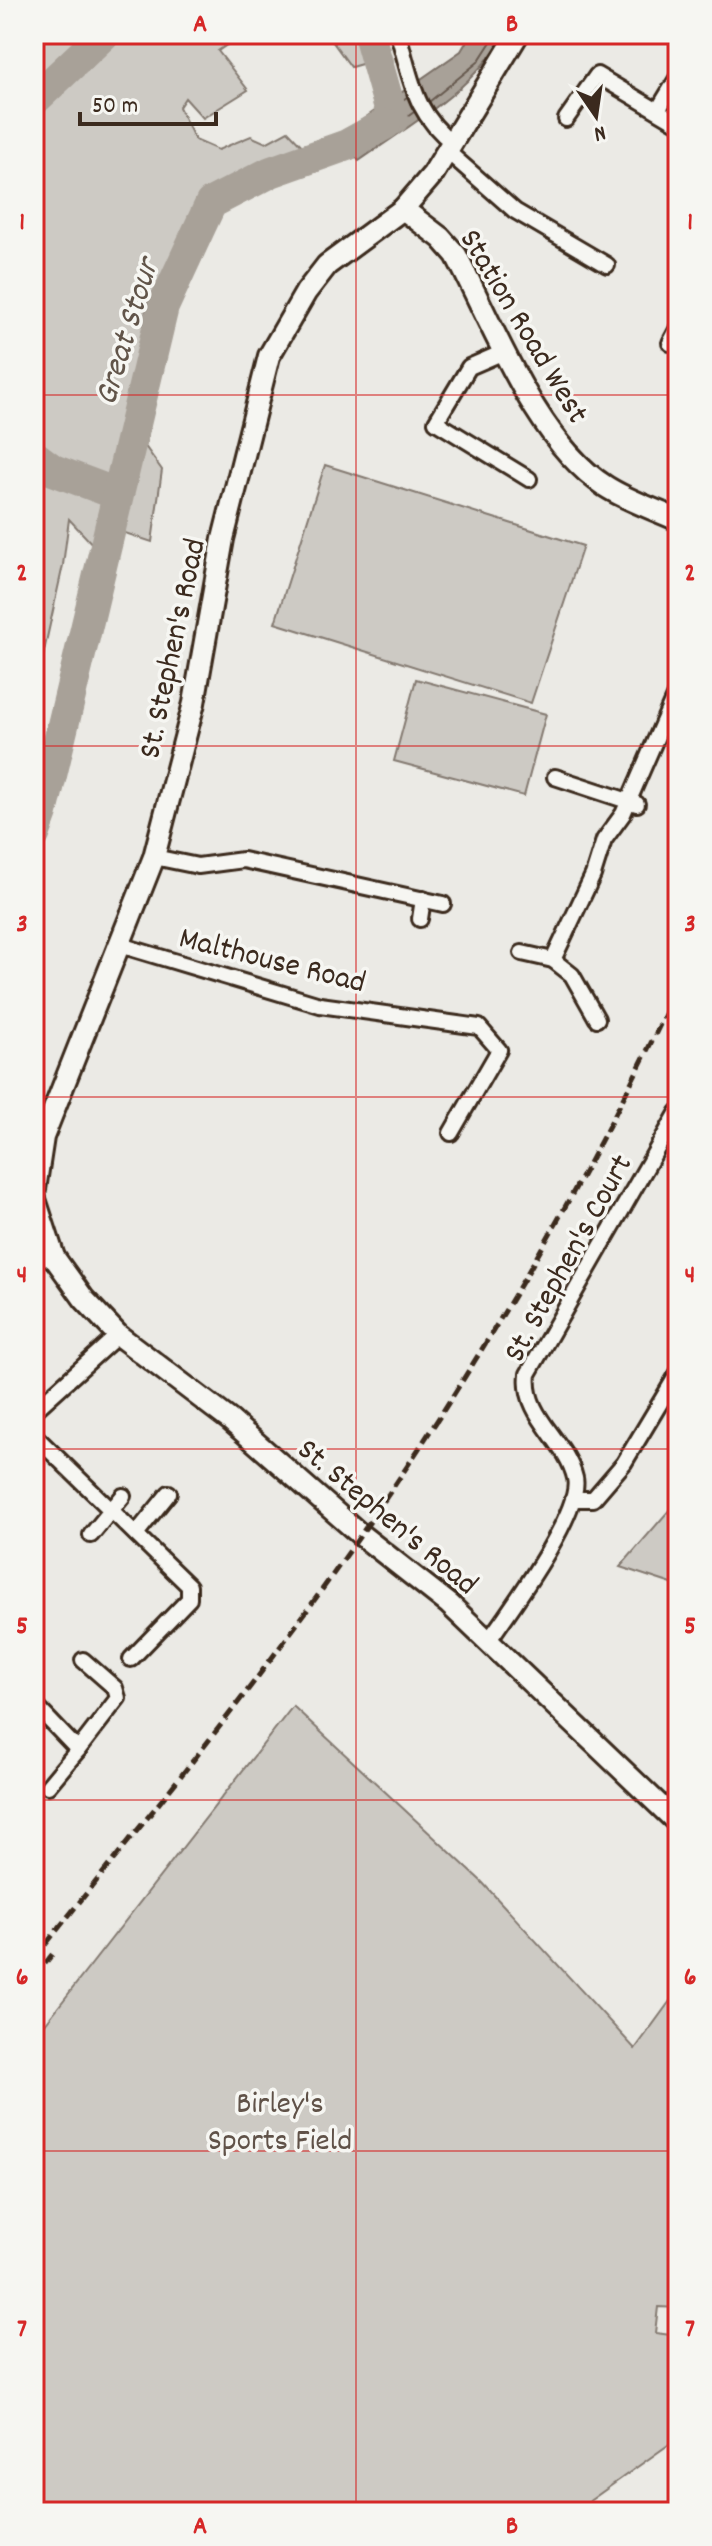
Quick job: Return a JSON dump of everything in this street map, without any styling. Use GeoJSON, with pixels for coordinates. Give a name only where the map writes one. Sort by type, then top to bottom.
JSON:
{"type":"FeatureCollection","features":[{"type":"Feature","properties":{"kind":"main road","name":"St. Stephen's Road"},"geometry":{"type":"LineString","coordinates":[[56,1260],[34,1196],[39,1141],[154,857],[194,703],[223,539],[269,356],[306,292],[327,265],[403,209],[451,148],[518,34]]}},
{"type":"Feature","properties":{"kind":"main road","name":"Station Road West"},"geometry":{"type":"LineString","coordinates":[[403,209],[441,238],[456,255],[533,402],[563,446],[603,485],[678,520]]}},
{"type":"Feature","properties":{"kind":"main road","name":"St. Stephen's Road"},"geometry":{"type":"LineString","coordinates":[[34,1243],[56,1260],[84,1299],[118,1335],[230,1420],[361,1535],[489,1640],[564,1717],[678,1823]]}},
{"type":"Feature","properties":{"kind":"street"},"geometry":{"type":"LineString","coordinates":[[398,34],[409,78],[427,117],[451,148],[515,211],[607,265]]}},
{"type":"Feature","properties":{"kind":"street"},"geometry":{"type":"LineString","coordinates":[[566,119],[597,75],[678,123]]}},
{"type":"Feature","properties":{"kind":"street"},"geometry":{"type":"LineString","coordinates":[[658,110],[678,77]]}},
{"type":"Feature","properties":{"kind":"street"},"geometry":{"type":"LineString","coordinates":[[670,343],[678,328]]}},
{"type":"Feature","properties":{"kind":"street"},"geometry":{"type":"LineString","coordinates":[[506,351],[469,367],[436,422],[529,479]]}},
{"type":"Feature","properties":{"kind":"street"},"geometry":{"type":"LineString","coordinates":[[553,960],[593,875],[604,840],[629,806],[678,688]]}},
{"type":"Feature","properties":{"kind":"street"},"geometry":{"type":"LineString","coordinates":[[555,777],[629,806]]}},
{"type":"Feature","properties":{"kind":"street"},"geometry":{"type":"LineString","coordinates":[[154,857],[198,866],[243,860],[443,904]]}},
{"type":"Feature","properties":{"kind":"street"},"geometry":{"type":"LineString","coordinates":[[420,919],[423,899]]}},
{"type":"Feature","properties":{"kind":"street","name":"Malthouse Road"},"geometry":{"type":"LineString","coordinates":[[120,945],[320,1005],[479,1027],[499,1050],[451,1133]]}},
{"type":"Feature","properties":{"kind":"street"},"geometry":{"type":"LineString","coordinates":[[522,953],[553,960],[572,975],[597,1019]]}},
{"type":"Feature","properties":{"kind":"street","name":"St. Stephen's Court"},"geometry":{"type":"LineString","coordinates":[[573,1499],[576,1479],[534,1410],[526,1390],[528,1374],[678,1112]]}},
{"type":"Feature","properties":{"kind":"street"},"geometry":{"type":"LineString","coordinates":[[34,1411],[118,1335]]}},
{"type":"Feature","properties":{"kind":"street"},"geometry":{"type":"LineString","coordinates":[[489,1640],[538,1569],[573,1499],[593,1499],[624,1463],[678,1373]]}},
{"type":"Feature","properties":{"kind":"street"},"geometry":{"type":"LineString","coordinates":[[34,1435],[109,1512],[189,1586],[189,1599],[131,1659]]}},
{"type":"Feature","properties":{"kind":"street"},"geometry":{"type":"LineString","coordinates":[[136,1534],[169,1493]]}},
{"type":"Feature","properties":{"kind":"street"},"geometry":{"type":"LineString","coordinates":[[91,1535],[123,1496]]}},
{"type":"Feature","properties":{"kind":"street"},"geometry":{"type":"LineString","coordinates":[[48,1786],[118,1698],[115,1688],[83,1660]]}},
{"type":"Feature","properties":{"kind":"street"},"geometry":{"type":"LineString","coordinates":[[34,1704],[78,1750]]}},
{"type":"Feature","properties":{"kind":"green space"},"geometry":{"type":"Polygon","coordinates":[[[34,34],[243,34],[218,51],[248,90],[203,118],[185,98],[179,107],[195,140],[218,150],[251,136],[266,143],[288,131],[308,152],[254,170],[205,200],[146,305],[142,384],[127,421],[162,470],[152,542],[101,525],[95,547],[69,519],[63,565],[34,697],[34,34]]]}},
{"type":"Feature","properties":{"kind":"green space"},"geometry":{"type":"Polygon","coordinates":[[[327,34],[363,34],[372,61],[351,67],[327,34]]]}},
{"type":"Feature","properties":{"kind":"green space"},"geometry":{"type":"Polygon","coordinates":[[[325,465],[583,546],[531,703],[275,623],[325,465]]]}},
{"type":"Feature","properties":{"kind":"green space"},"geometry":{"type":"Polygon","coordinates":[[[416,679],[546,714],[524,796],[394,761],[416,679]]]}},
{"type":"Feature","properties":{"kind":"green space"},"geometry":{"type":"Polygon","coordinates":[[[678,1500],[678,1586],[620,1567],[678,1500]]]}},
{"type":"Feature","properties":{"kind":"green space","name":"Birley's Sports Field"},"geometry":{"type":"Polygon","coordinates":[[[293,1706],[481,1881],[635,2049],[678,1990],[678,2308],[658,2307],[655,2333],[678,2336],[678,2438],[574,2512],[34,2512],[34,2038],[293,1706]]]}},
{"type":"Feature","properties":{"kind":"water"},"geometry":{"type":"Polygon","coordinates":[[[471,34],[505,34],[476,73],[458,89],[359,161],[339,136],[461,51],[471,34]]]}},
{"type":"Feature","properties":{"kind":"waterway","name":"Great Stour"},"geometry":{"type":"LineString","coordinates":[[34,100],[104,34]]}},
{"type":"Feature","properties":{"kind":"waterway","name":"Great Stour"},"geometry":{"type":"LineString","coordinates":[[369,34],[393,119]]}},
{"type":"Feature","properties":{"kind":"waterway","name":"Great Stour"},"geometry":{"type":"LineString","coordinates":[[34,835],[42,813],[163,307],[211,203],[271,172],[347,145],[385,124]]}},
{"type":"Feature","properties":{"kind":"waterway","name":"Great Stour"},"geometry":{"type":"LineString","coordinates":[[34,456],[53,470],[117,494]]}},
{"type":"Feature","properties":{"kind":"railway"},"geometry":{"type":"LineString","coordinates":[[34,1959],[245,1694],[387,1496],[543,1247],[678,987]]}},
{"type":"Feature","properties":{"kind":"railway"},"geometry":{"type":"LineString","coordinates":[[34,1978],[54,1952]]}}]}
